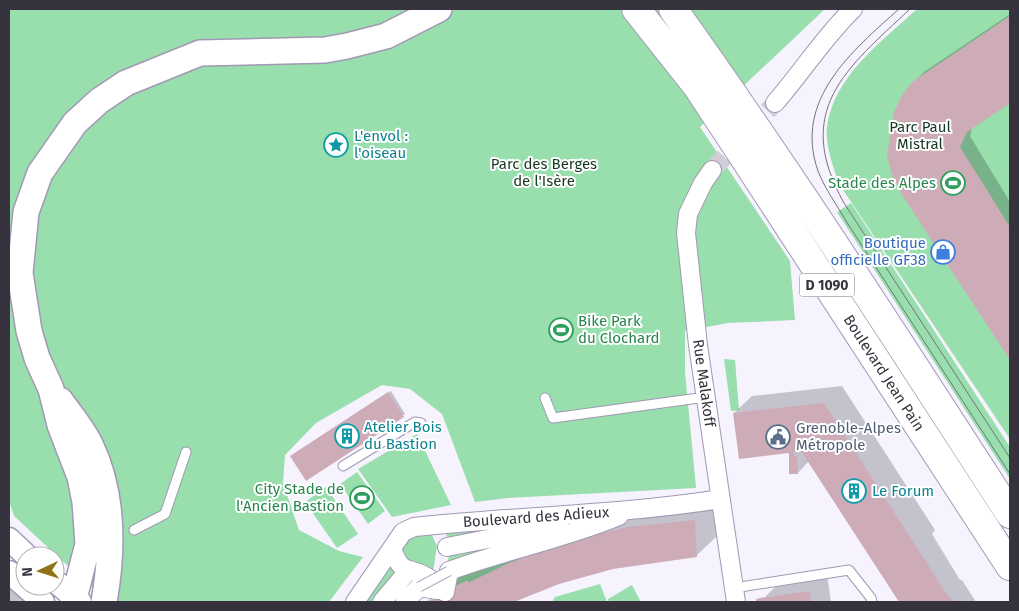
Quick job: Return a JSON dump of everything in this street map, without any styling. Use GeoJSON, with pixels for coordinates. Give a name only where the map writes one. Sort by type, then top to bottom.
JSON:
{"type":"FeatureCollection","features":[{"type":"Feature","properties":{"kind":"main road"},"geometry":{"type":"LineString","coordinates":[[76,601],[88,544],[88,523],[80,477],[60,426],[51,389],[34,349],[22,302],[20,273],[22,232],[33,187],[58,146],[75,123],[99,101],[126,83],[200,53],[325,50],[386,36],[438,9]]}},
{"type":"Feature","properties":{"kind":"main road","name":"Boulevard Jean Pain"},"geometry":{"type":"LineString","coordinates":[[636,9],[696,86],[728,133],[1010,566]]}},
{"type":"Feature","properties":{"kind":"main road","name":"Boulevard Jean Pain"},"geometry":{"type":"LineString","coordinates":[[673,9],[748,114],[1010,514]]}},
{"type":"Feature","properties":{"kind":"main road"},"geometry":{"type":"LineString","coordinates":[[51,389],[90,444],[105,496],[111,551],[110,576],[104,602]]}},
{"type":"Feature","properties":{"kind":"street"},"geometry":{"type":"LineString","coordinates":[[775,102],[804,69],[833,29],[853,9]]}},
{"type":"Feature","properties":{"kind":"street","name":"Rue Malakoff"},"geometry":{"type":"LineString","coordinates":[[712,170],[703,183],[688,214],[686,233],[706,397],[735,595]]}},
{"type":"Feature","properties":{"kind":"street","name":"Boulevard des Adieux"},"geometry":{"type":"LineString","coordinates":[[355,602],[403,532],[414,527],[497,518],[638,510],[721,500]]}},
{"type":"Feature","properties":{"kind":"street","name":"Boulevard des Adieux"},"geometry":{"type":"LineString","coordinates":[[449,571],[491,555],[594,527],[638,510]]}},
{"type":"Feature","properties":{"kind":"street","name":"Boulevard des Adieux"},"geometry":{"type":"LineString","coordinates":[[433,525],[447,547],[532,529],[620,516]]}},
{"type":"Feature","properties":{"kind":"street"},"geometry":{"type":"LineString","coordinates":[[445,592],[441,576],[441,560],[447,547]]}},
{"type":"Feature","properties":{"kind":"street"},"geometry":{"type":"LineString","coordinates":[[392,549],[397,561],[408,571],[426,576],[445,592]]}},
{"type":"Feature","properties":{"kind":"street"},"geometry":{"type":"LineString","coordinates":[[382,602],[408,571]]}},
{"type":"Feature","properties":{"kind":"street"},"geometry":{"type":"LineString","coordinates":[[445,592],[449,571]]}},
{"type":"Feature","properties":{"kind":"street"},"geometry":{"type":"LineString","coordinates":[[9,572],[43,602]]}},
{"type":"Feature","properties":{"kind":"street"},"geometry":{"type":"LineString","coordinates":[[405,602],[419,587],[445,592]]}},
{"type":"Feature","properties":{"kind":"street"},"geometry":{"type":"LineString","coordinates":[[65,591],[76,601]]}},
{"type":"Feature","properties":{"kind":"lane"},"geometry":{"type":"LineString","coordinates":[[545,398],[552,418],[706,397]]}},
{"type":"Feature","properties":{"kind":"lane"},"geometry":{"type":"LineString","coordinates":[[343,466],[414,422],[422,423]]}},
{"type":"Feature","properties":{"kind":"lane"},"geometry":{"type":"LineString","coordinates":[[134,530],[165,514],[186,452]]}},
{"type":"Feature","properties":{"kind":"lane"},"geometry":{"type":"LineString","coordinates":[[735,595],[849,570],[871,598],[872,602]]}},
{"type":"Feature","properties":{"kind":"lane"},"geometry":{"type":"LineString","coordinates":[[419,587],[449,571]]}},
{"type":"Feature","properties":{"kind":"green space","name":"Parc des Berges de l'Isère"},"geometry":{"type":"Polygon","coordinates":[[[9,9],[825,9],[700,127],[790,261],[795,320],[728,323],[685,331],[685,372],[696,488],[508,498],[475,502],[442,414],[410,389],[382,385],[316,423],[285,455],[283,483],[299,530],[339,551],[363,557],[329,602],[107,602],[65,563],[65,546],[46,546],[14,516],[9,501],[9,9]]]}},
{"type":"Feature","properties":{"kind":"green space","name":"Parc Paul Mistral"},"geometry":{"type":"Polygon","coordinates":[[[917,9],[1010,9],[1010,439],[839,184],[828,149],[827,127],[831,109],[849,76],[875,47],[917,9]]]}},
{"type":"Feature","properties":{"kind":"green space"},"geometry":{"type":"Polygon","coordinates":[[[851,203],[1010,447],[1010,479],[837,212],[851,203]]]}},
{"type":"Feature","properties":{"kind":"green space"},"geometry":{"type":"Polygon","coordinates":[[[724,359],[735,360],[739,410],[731,411],[724,359]]]}},
{"type":"Feature","properties":{"kind":"green space"},"geometry":{"type":"Polygon","coordinates":[[[417,434],[451,505],[392,517],[358,469],[417,434]]]}},
{"type":"Feature","properties":{"kind":"green space","name":"City Stade de l'Ancien Bastion"},"geometry":{"type":"Polygon","coordinates":[[[357,472],[385,511],[368,524],[340,484],[357,472]]]}},
{"type":"Feature","properties":{"kind":"green space"},"geometry":{"type":"Polygon","coordinates":[[[326,487],[358,534],[337,548],[305,502],[326,487]]]}},
{"type":"Feature","properties":{"kind":"green space"},"geometry":{"type":"Polygon","coordinates":[[[556,518],[450,541],[444,531],[556,518]]]}},
{"type":"Feature","properties":{"kind":"green space"},"geometry":{"type":"Polygon","coordinates":[[[559,529],[445,567],[451,552],[559,529]]]}},
{"type":"Feature","properties":{"kind":"green space"},"geometry":{"type":"Polygon","coordinates":[[[427,532],[432,535],[437,546],[433,572],[423,570],[401,555],[401,546],[413,535],[427,532]]]}},
{"type":"Feature","properties":{"kind":"green space"},"geometry":{"type":"Polygon","coordinates":[[[531,554],[468,583],[467,581],[456,586],[454,580],[457,574],[531,554]]]}},
{"type":"Feature","properties":{"kind":"green space"},"geometry":{"type":"Polygon","coordinates":[[[389,559],[397,572],[372,602],[360,602],[389,559]]]}},
{"type":"Feature","properties":{"kind":"green space"},"geometry":{"type":"Polygon","coordinates":[[[600,584],[607,602],[552,602],[555,597],[600,584]]]}},
{"type":"Feature","properties":{"kind":"green space"},"geometry":{"type":"Polygon","coordinates":[[[632,585],[641,602],[609,602],[608,599],[632,585]]]}},
{"type":"Feature","properties":{"kind":"building","name":"Stade des Alpes"},"geometry":{"type":"Polygon","coordinates":[[[1010,16],[1010,103],[967,132],[960,147],[1010,227],[1010,360],[900,192],[892,175],[887,156],[894,112],[901,97],[912,82],[1010,16]]]}},
{"type":"Feature","properties":{"kind":"building","name":"Atelier Bois du Bastion"},"geometry":{"type":"Polygon","coordinates":[[[388,392],[404,417],[306,481],[290,456],[388,392]]]}},
{"type":"Feature","properties":{"kind":"building","name":"Le Forum"},"geometry":{"type":"Polygon","coordinates":[[[824,403],[946,593],[954,602],[899,602],[801,451],[794,452],[794,456],[797,456],[798,474],[789,474],[789,453],[739,459],[733,413],[824,403]]]}},
{"type":"Feature","properties":{"kind":"building"},"geometry":{"type":"Polygon","coordinates":[[[695,520],[697,557],[613,569],[559,584],[514,602],[429,602],[467,580],[468,583],[509,563],[577,539],[628,527],[695,520]]]}},
{"type":"Feature","properties":{"kind":"building"},"geometry":{"type":"Polygon","coordinates":[[[810,591],[811,602],[756,602],[756,599],[810,591]]]}},
{"type":"Feature","properties":{"kind":"tunnel"},"geometry":{"type":"LineString","coordinates":[[712,170],[775,103]]}},
{"type":"Feature","properties":{"kind":"tram line"},"geometry":{"type":"LineString","coordinates":[[899,9],[846,60],[831,79],[820,100],[814,122],[812,145],[818,171],[846,221],[1010,474]]}},
{"type":"Feature","properties":{"kind":"tram line"},"geometry":{"type":"LineString","coordinates":[[910,9],[847,72],[834,94],[825,117],[823,142],[829,170],[844,203],[1010,458]]}},
{"type":"Feature","properties":{"kind":"place","name":"L'envol : l'oiseau"},"geometry":{"type":"Point","coordinates":[336,145]}},
{"type":"Feature","properties":{"kind":"place","name":"Stade des Alpes"},"geometry":{"type":"Point","coordinates":[953,183]}},
{"type":"Feature","properties":{"kind":"place","name":"Boutique officielle GF38"},"geometry":{"type":"Point","coordinates":[943,252]}},
{"type":"Feature","properties":{"kind":"place","name":"Bike Park du Clochard"},"geometry":{"type":"Point","coordinates":[561,330]}},
{"type":"Feature","properties":{"kind":"place","name":"Atelier Bois du Bastion"},"geometry":{"type":"Point","coordinates":[347,436]}},
{"type":"Feature","properties":{"kind":"place","name":"Grenoble-Alpes Métropole"},"geometry":{"type":"Point","coordinates":[778,437]}},
{"type":"Feature","properties":{"kind":"place","name":"Le Forum"},"geometry":{"type":"Point","coordinates":[854,491]}},
{"type":"Feature","properties":{"kind":"place","name":"City Stade de l'Ancien Bastion"},"geometry":{"type":"Point","coordinates":[362,498]}}]}
